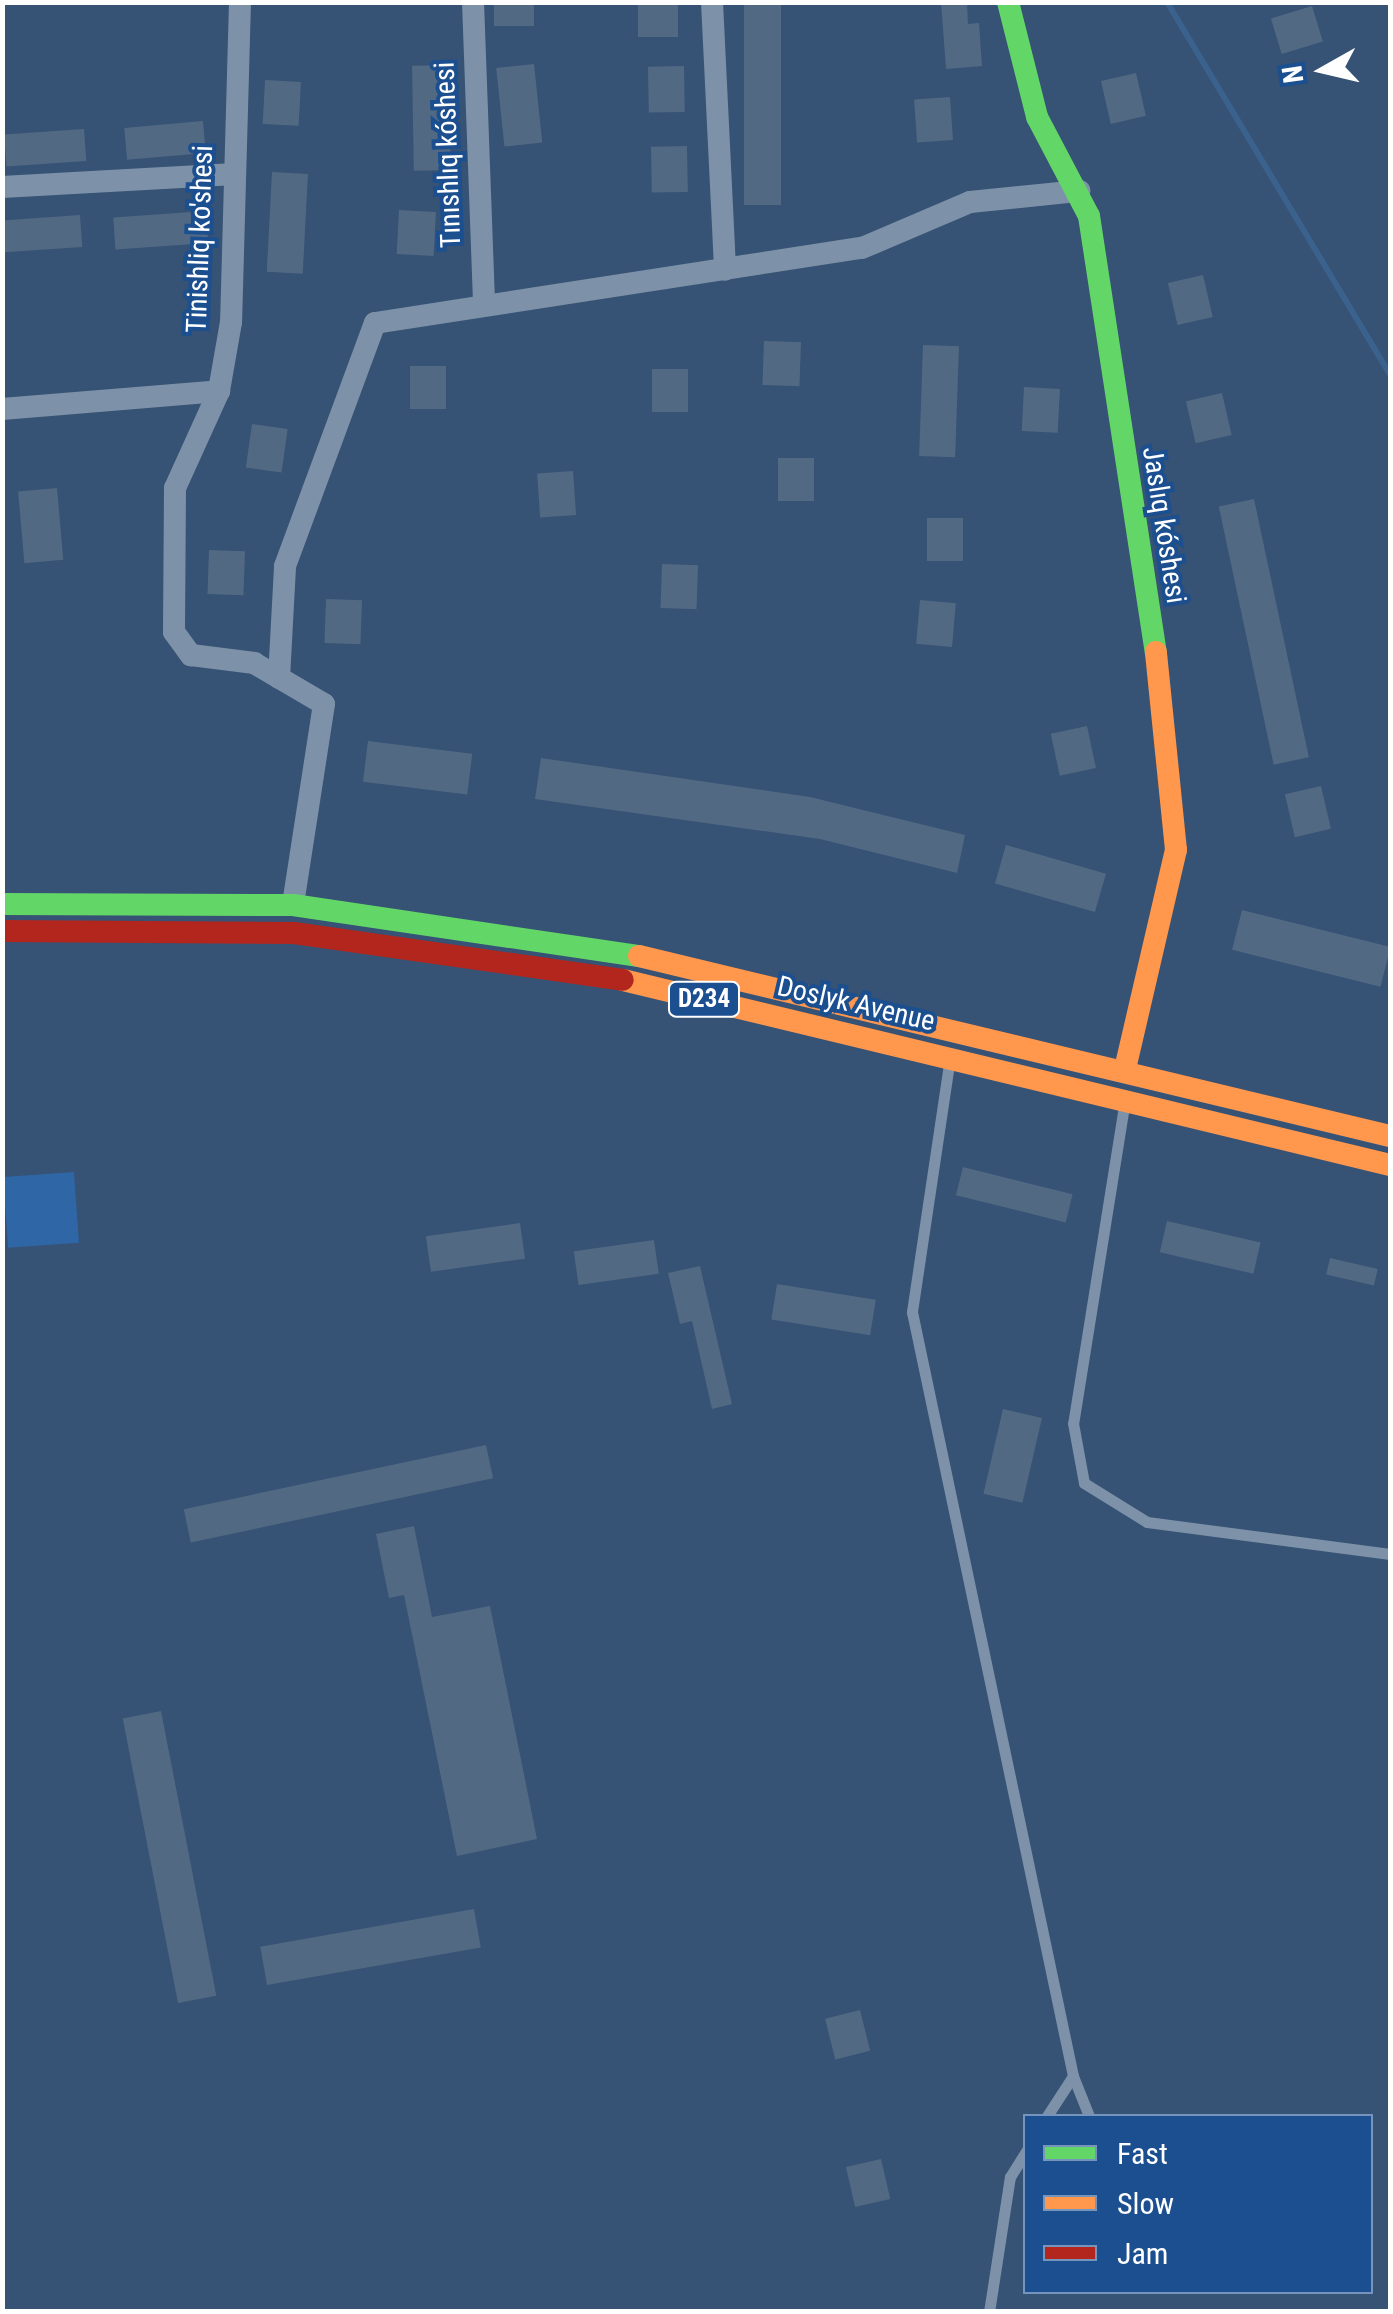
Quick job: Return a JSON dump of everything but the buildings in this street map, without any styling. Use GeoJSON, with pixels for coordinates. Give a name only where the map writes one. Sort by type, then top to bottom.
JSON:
{"type":"FeatureCollection","features":[{"type":"Feature","properties":{"kind":"main road","name":"Jaslıq kóshesi"},"geometry":{"type":"LineString","coordinates":[[1008,2],[1037,117],[1079,191],[1171,752],[1176,850],[1125,1069]]}},
{"type":"Feature","properties":{"kind":"main road","name":"Doslyk Avenue"},"geometry":{"type":"LineString","coordinates":[[2,904],[294,905],[600,946],[1125,1069],[1390,1136]]}},
{"type":"Feature","properties":{"kind":"main road","name":"Doslyk Avenue"},"geometry":{"type":"LineString","coordinates":[[2,930],[294,932],[601,975],[1126,1097],[1390,1165]]}},
{"type":"Feature","properties":{"kind":"main road"},"geometry":{"type":"LineString","coordinates":[[1360,1158],[1366,1130]]}},
{"type":"Feature","properties":{"kind":"street","name":"Tinishliq ko'shesi"},"geometry":{"type":"LineString","coordinates":[[240,2],[232,174],[231,322],[219,391],[176,488],[174,632],[192,655],[254,663],[324,704],[294,905]]}},
{"type":"Feature","properties":{"kind":"street","name":"Tınıshlıq kóshesi"},"geometry":{"type":"LineString","coordinates":[[472,2],[484,305]]}},
{"type":"Feature","properties":{"kind":"street"},"geometry":{"type":"LineString","coordinates":[[712,2],[725,270]]}},
{"type":"Feature","properties":{"kind":"street"},"geometry":{"type":"LineString","coordinates":[[2,188],[232,174]]}},
{"type":"Feature","properties":{"kind":"street"},"geometry":{"type":"LineString","coordinates":[[279,678],[286,566],[375,322],[862,248],[970,202],[1079,191]]}},
{"type":"Feature","properties":{"kind":"street"},"geometry":{"type":"LineString","coordinates":[[2,409],[219,391]]}},
{"type":"Feature","properties":{"kind":"lane"},"geometry":{"type":"LineString","coordinates":[[950,1057],[912,1312],[1073,2076],[1089,2114]]}},
{"type":"Feature","properties":{"kind":"lane"},"geometry":{"type":"LineString","coordinates":[[1126,1097],[1072,1423],[1084,1483],[1147,1522],[1390,1554]]}},
{"type":"Feature","properties":{"kind":"lane"},"geometry":{"type":"LineString","coordinates":[[1048,2114],[1073,2076]]}},
{"type":"Feature","properties":{"kind":"lane"},"geometry":{"type":"LineString","coordinates":[[989,2312],[1010,2176],[1023,2156]]}},
{"type":"Feature","properties":{"kind":"shaded area"},"geometry":{"type":"Polygon","coordinates":[[[74,1172],[79,1243],[8,1248],[3,1177],[74,1172]]]}},
{"type":"Feature","properties":{"kind":"waterway"},"geometry":{"type":"LineString","coordinates":[[1167,2],[1390,375]]}},
{"type":"Feature","properties":{"kind":"traffic: fast"},"geometry":{"type":"LineString","coordinates":[[1008,2],[1037,117],[1089,216],[1156,652]]}},
{"type":"Feature","properties":{"kind":"traffic: fast"},"geometry":{"type":"LineString","coordinates":[[2,904],[293,905],[639,956]]}},
{"type":"Feature","properties":{"kind":"traffic: slow"},"geometry":{"type":"LineString","coordinates":[[1125,1069],[1176,850],[1156,652]]}},
{"type":"Feature","properties":{"kind":"traffic: slow"},"geometry":{"type":"LineString","coordinates":[[639,956],[1390,1136]]}},
{"type":"Feature","properties":{"kind":"traffic: slow"},"geometry":{"type":"LineString","coordinates":[[623,980],[1390,1165]]}},
{"type":"Feature","properties":{"kind":"traffic: jam"},"geometry":{"type":"LineString","coordinates":[[2,931],[294,933],[623,980]]}}]}
